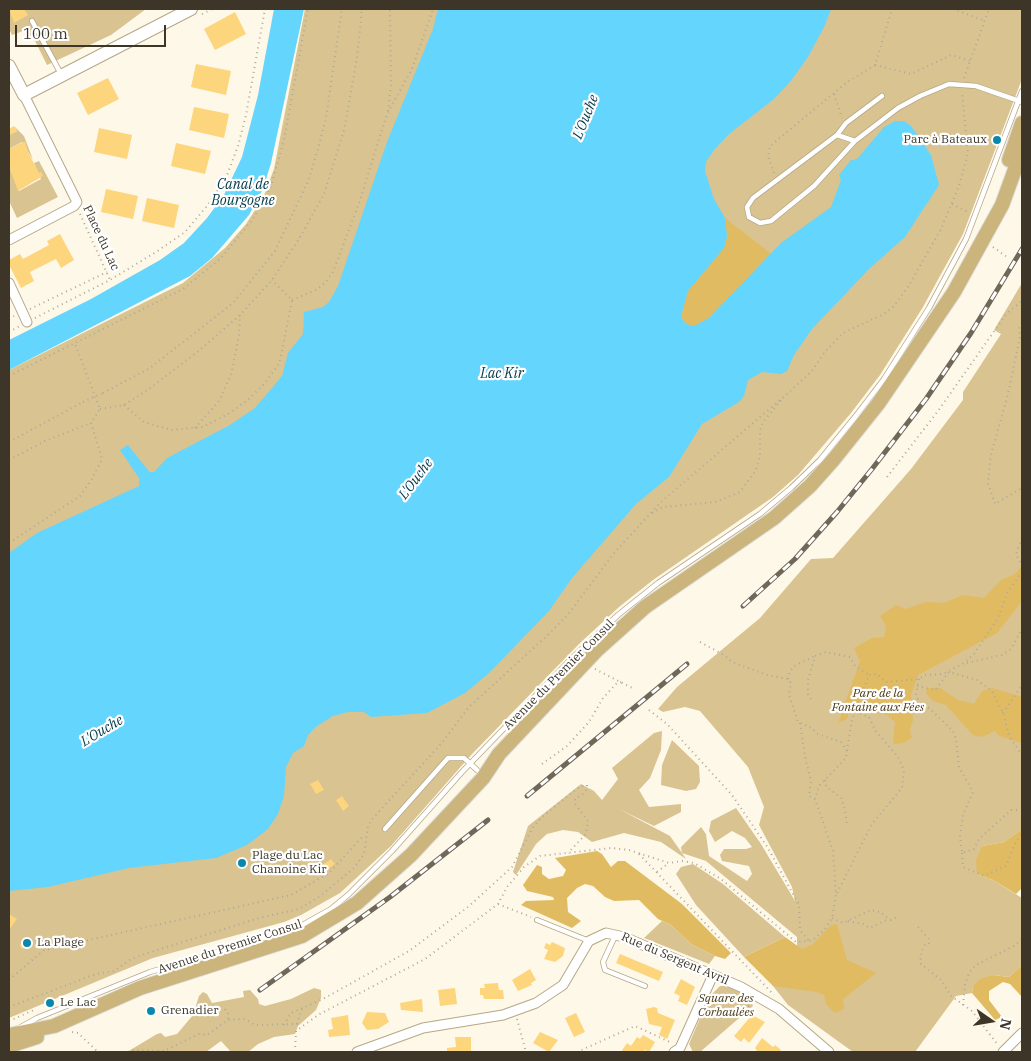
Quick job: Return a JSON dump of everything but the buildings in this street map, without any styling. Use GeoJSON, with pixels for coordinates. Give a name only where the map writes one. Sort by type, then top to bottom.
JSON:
{"type":"FeatureCollection","features":[{"type":"Feature","properties":{"kind":"main road","name":"Avenue du Premier Consul"},"geometry":{"type":"LineString","coordinates":[[932,326],[986,220],[1022,123]]}},
{"type":"Feature","properties":{"kind":"main road","name":"Avenue du Premier Consul"},"geometry":{"type":"LineString","coordinates":[[1014,173],[1015,159],[1022,138]]}},
{"type":"Feature","properties":{"kind":"main road","name":"Avenue du Premier Consul"},"geometry":{"type":"LineString","coordinates":[[9,1046],[59,1028],[140,988],[302,936],[357,903],[411,855],[476,772],[496,757],[584,664],[645,607],[774,518],[810,486],[878,404],[954,292],[994,223],[1022,150]]}},
{"type":"Feature","properties":{"kind":"main road","name":"Avenue du Premier Consul"},"geometry":{"type":"LineString","coordinates":[[9,1034],[59,1028]]}},
{"type":"Feature","properties":{"kind":"street"},"geometry":{"type":"LineString","coordinates":[[24,95],[191,9]]}},
{"type":"Feature","properties":{"kind":"street"},"geometry":{"type":"LineString","coordinates":[[9,66],[76,200],[76,205],[9,240]]}},
{"type":"Feature","properties":{"kind":"street"},"geometry":{"type":"LineString","coordinates":[[9,283],[27,322]]}},
{"type":"Feature","properties":{"kind":"street","name":"Rue du Sergent Avril"},"geometry":{"type":"LineString","coordinates":[[589,941],[599,935],[616,934],[740,987],[779,1009],[829,1052]]}},
{"type":"Feature","properties":{"kind":"street"},"geometry":{"type":"LineString","coordinates":[[357,1052],[423,1028],[516,1012],[545,998],[563,985],[589,941]]}},
{"type":"Feature","properties":{"kind":"street"},"geometry":{"type":"LineString","coordinates":[[680,1051],[714,975]]}},
{"type":"Feature","properties":{"kind":"street"},"geometry":{"type":"LineString","coordinates":[[1004,1052],[1022,1033]]}},
{"type":"Feature","properties":{"kind":"lane"},"geometry":{"type":"LineString","coordinates":[[32,21],[62,76]]}},
{"type":"Feature","properties":{"kind":"lane"},"geometry":{"type":"LineString","coordinates":[[882,96],[846,123],[837,135],[778,178],[749,202],[748,213],[752,220],[760,223],[771,221],[814,186],[855,141],[889,114],[934,89],[961,84],[1020,102]]}},
{"type":"Feature","properties":{"kind":"lane","name":"Avenue du Premier Consul"},"geometry":{"type":"LineString","coordinates":[[9,1034],[38,1018],[150,972],[297,928],[331,909],[476,772],[570,660],[618,615],[658,582],[778,500],[820,460],[855,418],[912,336],[962,248],[985,194],[1020,102],[1022,91]]}},
{"type":"Feature","properties":{"kind":"lane"},"geometry":{"type":"LineString","coordinates":[[837,135],[855,141]]}},
{"type":"Feature","properties":{"kind":"lane"},"geometry":{"type":"LineString","coordinates":[[386,830],[448,758],[464,758],[476,772]]}},
{"type":"Feature","properties":{"kind":"lane"},"geometry":{"type":"LineString","coordinates":[[537,920],[589,941]]}},
{"type":"Feature","properties":{"kind":"lane"},"geometry":{"type":"LineString","coordinates":[[616,934],[603,962],[605,970],[645,986]]}},
{"type":"Feature","properties":{"kind":"path"},"geometry":{"type":"LineString","coordinates":[[9,332],[110,280],[156,252],[185,232],[207,206],[226,178],[238,146],[246,115],[265,9]]}},
{"type":"Feature","properties":{"kind":"path"},"geometry":{"type":"LineString","coordinates":[[9,376],[182,288],[221,258],[254,219],[271,186],[284,140],[308,9]]}},
{"type":"Feature","properties":{"kind":"path"},"geometry":{"type":"LineString","coordinates":[[9,442],[150,368],[233,302],[274,251],[309,179],[318,149],[326,118],[342,9]]}},
{"type":"Feature","properties":{"kind":"path"},"geometry":{"type":"LineString","coordinates":[[100,408],[124,405],[179,366],[240,315],[272,280],[299,239],[324,194],[344,130],[357,58],[362,9]]}},
{"type":"Feature","properties":{"kind":"path"},"geometry":{"type":"LineString","coordinates":[[292,300],[316,290],[325,283],[332,272],[359,203],[387,114],[391,86],[390,9]]}},
{"type":"Feature","properties":{"kind":"path"},"geometry":{"type":"LineString","coordinates":[[387,114],[412,69],[433,9]]}},
{"type":"Feature","properties":{"kind":"path"},"geometry":{"type":"LineString","coordinates":[[778,178],[768,161],[770,146],[852,79],[874,65],[892,9]]}},
{"type":"Feature","properties":{"kind":"path"},"geometry":{"type":"LineString","coordinates":[[953,9],[984,21]]}},
{"type":"Feature","properties":{"kind":"path"},"geometry":{"type":"LineString","coordinates":[[9,980],[44,950],[291,895],[329,873],[366,834],[373,818],[441,744],[469,707],[550,634],[570,612],[615,552],[650,514],[787,394],[812,370],[824,353],[843,333],[884,314],[894,306],[920,267],[941,229],[952,204],[968,153],[961,84],[989,9]]}},
{"type":"Feature","properties":{"kind":"path"},"geometry":{"type":"LineString","coordinates":[[874,65],[911,74],[951,55],[971,61]]}},
{"type":"Feature","properties":{"kind":"path"},"geometry":{"type":"LineString","coordinates":[[834,94],[838,110],[846,123]]}},
{"type":"Feature","properties":{"kind":"path"},"geometry":{"type":"LineString","coordinates":[[952,204],[968,212]]}},
{"type":"Feature","properties":{"kind":"path","name":"Place du Lac"},"geometry":{"type":"LineString","coordinates":[[76,205],[110,280]]}},
{"type":"Feature","properties":{"kind":"path"},"geometry":{"type":"LineString","coordinates":[[988,244],[1007,257]]}},
{"type":"Feature","properties":{"kind":"path"},"geometry":{"type":"LineString","coordinates":[[9,319],[107,272]]}},
{"type":"Feature","properties":{"kind":"path"},"geometry":{"type":"LineString","coordinates":[[272,280],[292,300]]}},
{"type":"Feature","properties":{"kind":"path"},"geometry":{"type":"LineString","coordinates":[[124,405],[144,422],[171,430],[203,427],[228,414],[264,384],[278,364],[292,300]]}},
{"type":"Feature","properties":{"kind":"path"},"geometry":{"type":"LineString","coordinates":[[887,477],[938,411],[1007,313],[1022,301]]}},
{"type":"Feature","properties":{"kind":"path"},"geometry":{"type":"LineString","coordinates":[[1022,308],[1022,318]]}},
{"type":"Feature","properties":{"kind":"path"},"geometry":{"type":"LineString","coordinates":[[195,428],[219,401],[230,375],[239,336],[240,315]]}},
{"type":"Feature","properties":{"kind":"path"},"geometry":{"type":"LineString","coordinates":[[1022,323],[1019,329],[1020,336],[1007,398],[991,454],[988,483],[995,504],[1022,488]]}},
{"type":"Feature","properties":{"kind":"path"},"geometry":{"type":"LineString","coordinates":[[75,344],[100,408]]}},
{"type":"Feature","properties":{"kind":"path"},"geometry":{"type":"LineString","coordinates":[[650,514],[663,507],[715,502],[740,492],[756,470],[760,455],[760,431],[764,422],[787,394]]}},
{"type":"Feature","properties":{"kind":"path"},"geometry":{"type":"LineString","coordinates":[[9,460],[45,441],[91,423],[100,408]]}},
{"type":"Feature","properties":{"kind":"path"},"geometry":{"type":"LineString","coordinates":[[9,543],[80,496],[92,480],[102,459],[91,423]]}},
{"type":"Feature","properties":{"kind":"path"},"geometry":{"type":"LineString","coordinates":[[1022,538],[1016,554],[1022,566]]}},
{"type":"Feature","properties":{"kind":"path"},"geometry":{"type":"LineString","coordinates":[[815,799],[809,796],[811,781],[800,723],[789,695],[791,683],[788,679],[790,671],[796,665],[826,652],[850,657],[855,666],[869,675],[877,674],[886,682],[919,679],[925,675],[938,675],[949,672],[974,654],[998,618],[1008,593],[1022,572]]}},
{"type":"Feature","properties":{"kind":"path"},"geometry":{"type":"LineString","coordinates":[[964,663],[1002,655],[1011,649],[1022,629]]}},
{"type":"Feature","properties":{"kind":"path"},"geometry":{"type":"LineString","coordinates":[[700,642],[724,655],[732,662],[767,676],[788,679]]}},
{"type":"Feature","properties":{"kind":"path"},"geometry":{"type":"LineString","coordinates":[[811,699],[808,694],[808,680],[815,656]]}},
{"type":"Feature","properties":{"kind":"path"},"geometry":{"type":"LineString","coordinates":[[584,664],[634,689]]}},
{"type":"Feature","properties":{"kind":"path"},"geometry":{"type":"LineString","coordinates":[[917,686],[936,690],[949,672]]}},
{"type":"Feature","properties":{"kind":"path"},"geometry":{"type":"LineString","coordinates":[[949,672],[977,680],[992,691],[1002,713],[1009,736],[1022,755]]}},
{"type":"Feature","properties":{"kind":"path"},"geometry":{"type":"LineString","coordinates":[[295,1052],[296,1031],[318,1015],[425,959],[498,904],[507,887],[524,867],[540,856],[611,848],[669,863],[682,861],[702,866],[747,899],[796,942],[809,941],[825,929],[832,918],[836,895],[833,851],[815,799],[819,786],[846,758],[855,710],[869,675]]}},
{"type":"Feature","properties":{"kind":"path"},"geometry":{"type":"LineString","coordinates":[[919,679],[916,696],[920,704],[929,708],[953,731],[956,739],[959,767],[973,792],[963,816],[960,836],[963,867],[984,876],[1006,866],[1016,841],[1022,835]]}},
{"type":"Feature","properties":{"kind":"path"},"geometry":{"type":"LineString","coordinates":[[542,764],[567,746],[589,722],[603,698],[617,683],[622,682]]}},
{"type":"Feature","properties":{"kind":"path"},"geometry":{"type":"LineString","coordinates":[[1002,713],[1022,685]]}},
{"type":"Feature","properties":{"kind":"path"},"geometry":{"type":"LineString","coordinates":[[650,710],[667,724],[732,795],[768,848],[799,905],[800,930],[809,941]]}},
{"type":"Feature","properties":{"kind":"path"},"geometry":{"type":"LineString","coordinates":[[836,895],[872,824],[902,788],[904,770],[898,757],[875,730],[869,717],[855,710]]}},
{"type":"Feature","properties":{"kind":"path"},"geometry":{"type":"LineString","coordinates":[[800,723],[810,726],[813,732],[841,742],[847,751]]}},
{"type":"Feature","properties":{"kind":"path"},"geometry":{"type":"LineString","coordinates":[[825,780],[826,786],[841,798],[848,826]]}},
{"type":"Feature","properties":{"kind":"path"},"geometry":{"type":"LineString","coordinates":[[284,1025],[290,1013],[323,999],[409,951],[468,907],[512,867],[533,827],[542,817],[579,787],[587,785],[587,789],[583,794],[575,799],[575,804],[588,821],[585,836],[568,852]]}},
{"type":"Feature","properties":{"kind":"path"},"geometry":{"type":"LineString","coordinates":[[962,853],[974,849],[979,839],[1011,810],[1022,810]]}},
{"type":"Feature","properties":{"kind":"path"},"geometry":{"type":"LineString","coordinates":[[9,1007],[96,974],[114,971],[131,959],[145,954],[258,918],[299,909],[319,897],[354,868],[361,859],[366,847],[366,834]]}},
{"type":"Feature","properties":{"kind":"path"},"geometry":{"type":"LineString","coordinates":[[638,854],[774,993],[779,1009]]}},
{"type":"Feature","properties":{"kind":"path"},"geometry":{"type":"LineString","coordinates":[[656,873],[669,863]]}},
{"type":"Feature","properties":{"kind":"path"},"geometry":{"type":"LineString","coordinates":[[498,904],[537,920]]}},
{"type":"Feature","properties":{"kind":"path"},"geometry":{"type":"LineString","coordinates":[[832,918],[843,923],[871,910],[880,912],[894,920],[897,917]]}},
{"type":"Feature","properties":{"kind":"path"},"geometry":{"type":"LineString","coordinates":[[848,921],[863,924],[870,928],[885,922],[889,918]]}},
{"type":"Feature","properties":{"kind":"path"},"geometry":{"type":"LineString","coordinates":[[918,927],[929,939],[929,944],[925,945],[922,950],[920,963],[941,980],[948,993],[972,1011],[1004,1052]]}},
{"type":"Feature","properties":{"kind":"path"},"geometry":{"type":"LineString","coordinates":[[963,1005],[965,984],[969,973],[976,965],[1014,946],[1022,939]]}},
{"type":"Feature","properties":{"kind":"path"},"geometry":{"type":"LineString","coordinates":[[739,1010],[752,1005]]}},
{"type":"Feature","properties":{"kind":"path"},"geometry":{"type":"LineString","coordinates":[[297,1024],[303,1006]]}},
{"type":"Feature","properties":{"kind":"path"},"geometry":{"type":"LineString","coordinates":[[225,1009],[228,1020]]}},
{"type":"Feature","properties":{"kind":"path"},"geometry":{"type":"LineString","coordinates":[[9,1021],[34,1010],[38,1018]]}},
{"type":"Feature","properties":{"kind":"path"},"geometry":{"type":"LineString","coordinates":[[516,1012],[526,1052]]}},
{"type":"Feature","properties":{"kind":"path"},"geometry":{"type":"LineString","coordinates":[[128,1052],[131,1050],[164,1051],[199,1034],[207,1035],[228,1020],[245,1019],[255,1025],[297,1024]]}},
{"type":"Feature","properties":{"kind":"path"},"geometry":{"type":"LineString","coordinates":[[297,1024],[300,1028]]}},
{"type":"Feature","properties":{"kind":"path"},"geometry":{"type":"LineString","coordinates":[[576,1052],[635,1026],[680,1051]]}},
{"type":"Feature","properties":{"kind":"path"},"geometry":{"type":"LineString","coordinates":[[59,1028],[78,1033],[98,1052],[104,1052]]}},
{"type":"Feature","properties":{"kind":"green space"},"geometry":{"type":"Polygon","coordinates":[[[9,9],[146,9],[111,35],[47,65],[34,39],[27,32],[23,31],[12,35],[9,29],[9,9]]]}},
{"type":"Feature","properties":{"kind":"green space","name":"Lac Kir"},"geometry":{"type":"Polygon","coordinates":[[[305,9],[1022,9],[1022,79],[963,234],[923,307],[880,375],[851,413],[798,475],[773,497],[653,580],[619,607],[579,644],[472,754],[391,846],[340,893],[301,915],[284,922],[153,958],[9,1018],[9,370],[183,283],[225,248],[246,224],[263,198],[274,169],[305,9]]]}},
{"type":"Feature","properties":{"kind":"green space"},"geometry":{"type":"Polygon","coordinates":[[[14,126],[24,136],[33,160],[22,142],[9,149],[9,135],[17,131],[14,126]]]}},
{"type":"Feature","properties":{"kind":"green space"},"geometry":{"type":"Polygon","coordinates":[[[39,161],[58,197],[17,218],[9,201],[9,166],[19,191],[41,179],[34,163],[39,161]]]}},
{"type":"Feature","properties":{"kind":"green space"},"geometry":{"type":"Polygon","coordinates":[[[725,218],[771,254],[709,318],[694,326],[689,325],[684,322],[681,316],[688,291],[724,248],[727,236],[725,218]]]}},
{"type":"Feature","properties":{"kind":"green space","name":"Parc de la Fontaine aux Fées"},"geometry":{"type":"Polygon","coordinates":[[[1022,283],[1022,829],[1004,842],[982,846],[977,874],[993,880],[1022,898],[1022,965],[1009,977],[993,975],[973,986],[972,993],[956,996],[915,1052],[853,1052],[788,1005],[773,986],[790,970],[797,953],[797,937],[706,861],[682,853],[681,847],[701,827],[706,834],[709,856],[747,881],[752,874],[749,866],[722,861],[720,855],[724,849],[746,849],[752,847],[745,838],[732,831],[715,842],[709,831],[711,821],[736,808],[761,844],[795,901],[792,887],[759,825],[764,807],[748,767],[700,711],[685,707],[663,712],[658,709],[677,687],[760,618],[811,559],[833,558],[911,469],[963,400],[963,392],[1001,334],[994,330],[1022,283]]]}},
{"type":"Feature","properties":{"kind":"green space"},"geometry":{"type":"Polygon","coordinates":[[[1022,566],[1022,601],[997,633],[918,675],[911,695],[913,720],[910,730],[912,738],[903,743],[893,744],[895,722],[887,715],[851,707],[847,719],[838,723],[860,661],[854,648],[872,638],[884,637],[886,626],[880,616],[896,605],[906,609],[926,602],[944,603],[963,595],[984,598],[1001,580],[1015,574],[1022,566]]]}},
{"type":"Feature","properties":{"kind":"green space"},"geometry":{"type":"Polygon","coordinates":[[[927,688],[940,688],[958,700],[974,704],[982,691],[992,688],[1022,697],[1022,743],[999,736],[995,731],[982,737],[973,735],[946,705],[933,701],[926,693],[927,688]]]}},
{"type":"Feature","properties":{"kind":"green space"},"geometry":{"type":"Polygon","coordinates":[[[662,731],[661,750],[650,778],[639,790],[649,807],[681,804],[681,812],[654,826],[619,809],[670,836],[686,859],[661,842],[624,833],[592,842],[578,832],[563,830],[547,834],[536,844],[516,875],[513,872],[528,826],[581,784],[594,791],[602,800],[618,779],[612,768],[654,733],[662,731]]]}},
{"type":"Feature","properties":{"kind":"green space"},"geometry":{"type":"Polygon","coordinates":[[[672,740],[699,766],[700,782],[696,789],[686,791],[661,785],[662,765],[672,740]]]}},
{"type":"Feature","properties":{"kind":"green space"},"geometry":{"type":"Polygon","coordinates":[[[1022,829],[1022,888],[1016,894],[993,880],[977,874],[976,860],[982,846],[1004,842],[1022,829]]]}},
{"type":"Feature","properties":{"kind":"green space"},"geometry":{"type":"Polygon","coordinates":[[[597,851],[602,854],[611,867],[618,861],[625,861],[682,904],[731,953],[725,959],[715,956],[691,944],[671,925],[658,919],[639,900],[614,901],[605,897],[593,886],[585,884],[577,888],[567,898],[568,912],[581,921],[572,928],[521,905],[526,901],[554,900],[553,897],[527,891],[523,885],[537,865],[542,867],[542,874],[549,879],[563,876],[566,870],[555,858],[597,851]]]}},
{"type":"Feature","properties":{"kind":"green space"},"geometry":{"type":"Polygon","coordinates":[[[693,864],[723,884],[785,937],[744,957],[696,905],[676,874],[681,867],[693,864]]]}},
{"type":"Feature","properties":{"kind":"green space"},"geometry":{"type":"Polygon","coordinates":[[[662,921],[671,925],[691,944],[715,956],[709,964],[644,938],[662,921]]]}},
{"type":"Feature","properties":{"kind":"green space"},"geometry":{"type":"Polygon","coordinates":[[[837,924],[847,960],[876,973],[843,999],[844,1009],[835,1013],[826,1004],[824,995],[816,992],[773,986],[744,957],[785,937],[802,949],[813,944],[831,925],[837,924]]]}},
{"type":"Feature","properties":{"kind":"green space"},"geometry":{"type":"Polygon","coordinates":[[[1022,965],[1022,997],[1010,984],[1003,982],[989,991],[989,1000],[1002,1017],[995,1020],[972,993],[973,986],[980,979],[993,975],[1009,977],[1022,965]]]}},
{"type":"Feature","properties":{"kind":"green space","name":"Square des Corbaulées"},"geometry":{"type":"Polygon","coordinates":[[[720,986],[727,986],[738,991],[750,1000],[753,1006],[700,1052],[693,1052],[689,1044],[709,997],[720,986]]]}},
{"type":"Feature","properties":{"kind":"green space"},"geometry":{"type":"Polygon","coordinates":[[[314,988],[321,990],[321,998],[316,1010],[298,1026],[295,1034],[274,1037],[258,1044],[248,1052],[231,1052],[221,1041],[206,1052],[127,1052],[157,1034],[161,1033],[165,1037],[177,1034],[193,1015],[199,996],[203,992],[207,994],[212,1003],[244,997],[243,991],[250,990],[258,999],[259,1004],[265,1006],[291,999],[314,988]]]}},
{"type":"Feature","properties":{"kind":"water","name":"Canal de Bourgogne"},"geometry":{"type":"Polygon","coordinates":[[[274,9],[304,9],[271,163],[263,189],[249,215],[212,258],[190,276],[9,370],[9,340],[91,299],[160,260],[184,243],[207,218],[224,195],[242,157],[258,95],[274,9]]]}},
{"type":"Feature","properties":{"kind":"water","name":"Lac Kir"},"geometry":{"type":"Polygon","coordinates":[[[438,9],[831,9],[825,25],[808,57],[790,82],[774,99],[729,134],[706,162],[705,171],[714,199],[725,218],[727,236],[724,248],[688,291],[681,316],[684,322],[689,325],[694,326],[709,318],[781,243],[831,207],[841,180],[839,175],[851,160],[857,159],[884,127],[895,121],[904,121],[911,126],[931,155],[939,185],[905,237],[869,269],[812,329],[794,355],[787,371],[781,374],[762,372],[748,380],[744,396],[739,402],[702,424],[669,477],[636,504],[572,578],[549,611],[489,673],[465,693],[427,713],[371,717],[364,712],[348,712],[333,716],[317,726],[308,735],[304,746],[293,753],[286,767],[284,796],[278,814],[268,829],[247,845],[216,858],[129,868],[48,887],[9,891],[9,553],[37,533],[139,486],[139,478],[120,450],[128,445],[147,469],[150,472],[154,472],[167,458],[230,425],[255,408],[282,376],[288,353],[303,334],[304,312],[323,307],[329,302],[338,286],[387,142],[433,29],[438,9]]]}},
{"type":"Feature","properties":{"kind":"railway"},"geometry":{"type":"LineString","coordinates":[[743,606],[795,559],[872,469],[926,399],[971,333],[1022,249]]}},
{"type":"Feature","properties":{"kind":"railway"},"geometry":{"type":"LineString","coordinates":[[527,796],[687,664]]}},
{"type":"Feature","properties":{"kind":"railway"},"geometry":{"type":"LineString","coordinates":[[260,990],[390,897],[488,820]]}},
{"type":"Feature","properties":{"kind":"place","name":"Parc à Bateaux"},"geometry":{"type":"Point","coordinates":[997,140]}},
{"type":"Feature","properties":{"kind":"place","name":"Plage du Lac Chanoine Kir"},"geometry":{"type":"Point","coordinates":[242,863]}},
{"type":"Feature","properties":{"kind":"place","name":"La Plage"},"geometry":{"type":"Point","coordinates":[27,943]}},
{"type":"Feature","properties":{"kind":"place","name":"Le Lac"},"geometry":{"type":"Point","coordinates":[50,1003]}},
{"type":"Feature","properties":{"kind":"place","name":"Grenadier"},"geometry":{"type":"Point","coordinates":[151,1011]}},
{"type":"Feature","properties":{"kind":"water label","name":"L'Ouche"},"geometry":{"type":"Point","coordinates":[586,117]}},
{"type":"Feature","properties":{"kind":"water label","name":"L'Ouche"},"geometry":{"type":"Point","coordinates":[416,479]}},
{"type":"Feature","properties":{"kind":"water label","name":"L'Ouche"},"geometry":{"type":"Point","coordinates":[102,731]}}]}
